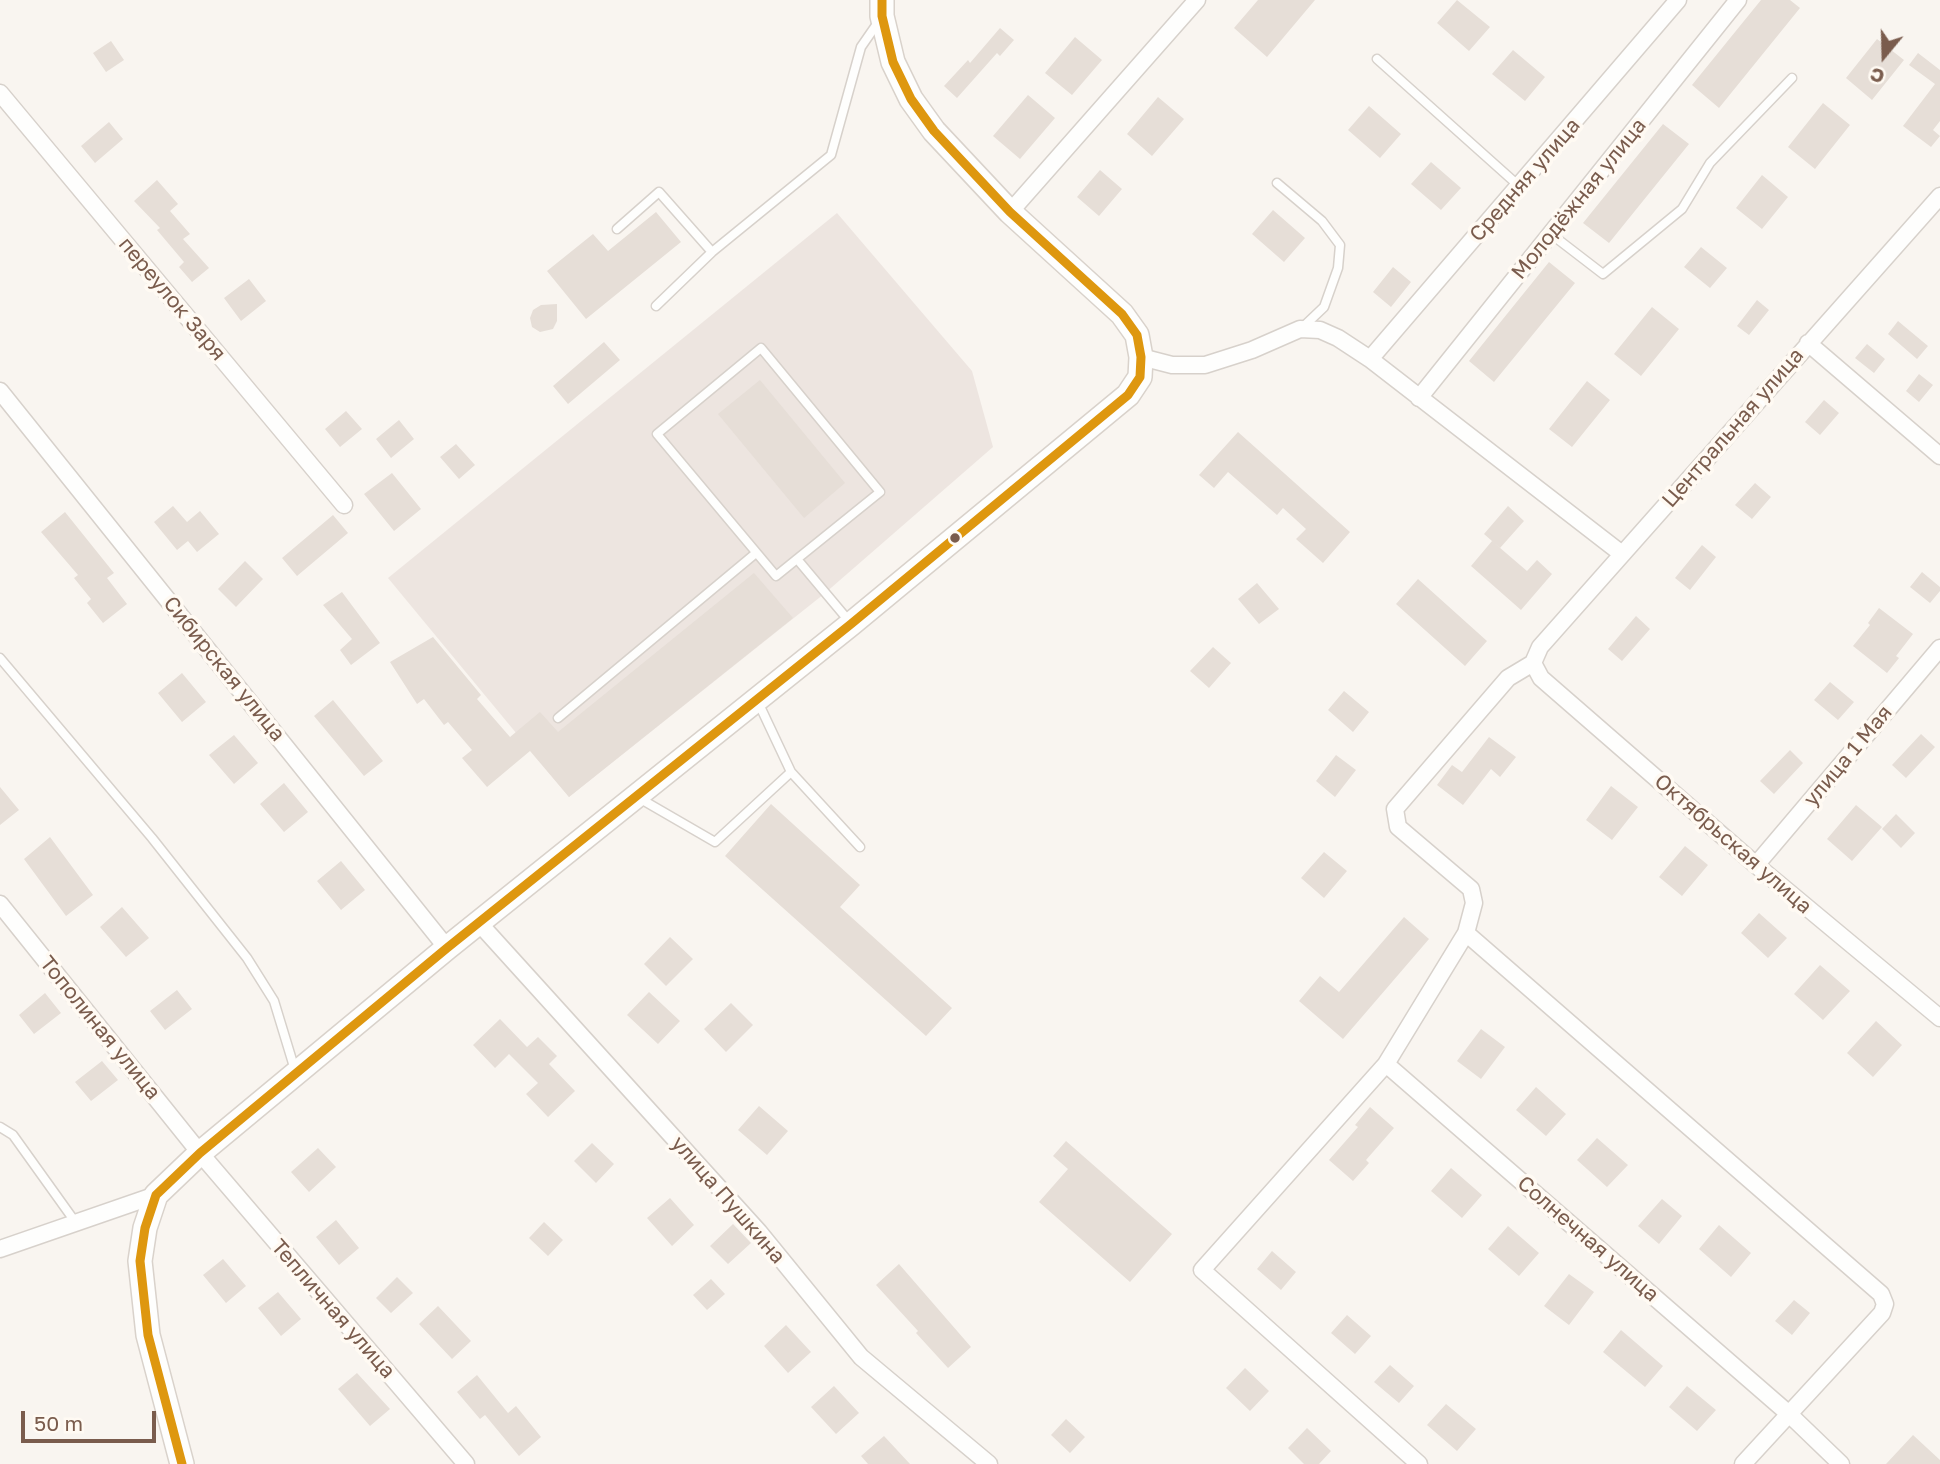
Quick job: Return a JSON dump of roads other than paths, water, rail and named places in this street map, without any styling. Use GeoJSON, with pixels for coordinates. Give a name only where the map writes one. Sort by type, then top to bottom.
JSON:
{"type":"FeatureCollection","features":[{"type":"Feature","properties":{"kind":"street"},"geometry":{"type":"LineString","coordinates":[[1010,212],[1197,0]]}},
{"type":"Feature","properties":{"kind":"street","name":"Средняя улица"},"geometry":{"type":"LineString","coordinates":[[1370,359],[1678,0]]}},
{"type":"Feature","properties":{"kind":"street","name":"Молодёжная улица"},"geometry":{"type":"LineString","coordinates":[[1419,398],[1738,0]]}},
{"type":"Feature","properties":{"kind":"street"},"geometry":{"type":"LineString","coordinates":[[0,1249],[156,1195],[200,1153],[447,948],[851,624],[1128,395],[1140,377],[1142,357],[1137,335],[1122,314],[1010,212],[934,131],[911,99],[893,62],[882,8]]}},
{"type":"Feature","properties":{"kind":"street","name":"переулок Заря"},"geometry":{"type":"LineString","coordinates":[[0,93],[344,505]]}},
{"type":"Feature","properties":{"kind":"street","name":"Центральная улица"},"geometry":{"type":"LineString","coordinates":[[1533,663],[1540,647],[1940,196]]}},
{"type":"Feature","properties":{"kind":"street"},"geometry":{"type":"LineString","coordinates":[[1142,357],[1172,365],[1205,365],[1252,351],[1300,329],[1320,330],[1338,338],[1370,359],[1622,555]]}},
{"type":"Feature","properties":{"kind":"street"},"geometry":{"type":"LineString","coordinates":[[1808,343],[1940,456]]}},
{"type":"Feature","properties":{"kind":"street","name":"Сибирская улица"},"geometry":{"type":"LineString","coordinates":[[0,391],[447,948]]}},
{"type":"Feature","properties":{"kind":"street","name":"улица 1 Мая"},"geometry":{"type":"LineString","coordinates":[[1756,865],[1940,648]]}},
{"type":"Feature","properties":{"kind":"street"},"geometry":{"type":"LineString","coordinates":[[1419,1464],[1202,1270],[1386,1064],[1466,933],[1474,903],[1471,889],[1398,827],[1395,809],[1508,678],[1533,663]]}},
{"type":"Feature","properties":{"kind":"street","name":"Октябрьская улица"},"geometry":{"type":"LineString","coordinates":[[1533,663],[1541,678],[1756,865],[1940,1018]]}},
{"type":"Feature","properties":{"kind":"street","name":"Тополиная улица"},"geometry":{"type":"LineString","coordinates":[[0,904],[200,1153]]}},
{"type":"Feature","properties":{"kind":"street","name":"улица Пушкина"},"geometry":{"type":"LineString","coordinates":[[478,923],[759,1232],[861,1357],[989,1464]]}},
{"type":"Feature","properties":{"kind":"street"},"geometry":{"type":"LineString","coordinates":[[1466,933],[1881,1294],[1885,1304],[1882,1313],[1743,1464]]}},
{"type":"Feature","properties":{"kind":"street","name":"Солнечная улица"},"geometry":{"type":"LineString","coordinates":[[1386,1064],[1789,1415],[1841,1464]]}},
{"type":"Feature","properties":{"kind":"street","name":"Тепличная улица"},"geometry":{"type":"LineString","coordinates":[[200,1153],[466,1464]]}},
{"type":"Feature","properties":{"kind":"street"},"geometry":{"type":"LineString","coordinates":[[156,1195],[145,1228],[141,1261],[148,1335],[182,1464]]}},
{"type":"Feature","properties":{"kind":"lane"},"geometry":{"type":"LineString","coordinates":[[656,306],[712,252],[831,155],[861,47],[882,8]]}},
{"type":"Feature","properties":{"kind":"lane"},"geometry":{"type":"LineString","coordinates":[[1377,59],[1519,187]]}},
{"type":"Feature","properties":{"kind":"lane"},"geometry":{"type":"LineString","coordinates":[[1551,234],[1603,274],[1682,209],[1710,163],[1791,78]]}},
{"type":"Feature","properties":{"kind":"lane"},"geometry":{"type":"LineString","coordinates":[[1276,183],[1322,221],[1340,245],[1338,268],[1324,306],[1300,329]]}},
{"type":"Feature","properties":{"kind":"lane"},"geometry":{"type":"LineString","coordinates":[[617,229],[659,192],[712,252]]}},
{"type":"Feature","properties":{"kind":"lane"},"geometry":{"type":"LineString","coordinates":[[761,348],[880,492],[797,559],[776,576],[657,434],[761,348]]}},
{"type":"Feature","properties":{"kind":"lane"},"geometry":{"type":"LineString","coordinates":[[558,718],[757,553]]}},
{"type":"Feature","properties":{"kind":"lane"},"geometry":{"type":"LineString","coordinates":[[797,559],[851,624]]}},
{"type":"Feature","properties":{"kind":"lane"},"geometry":{"type":"LineString","coordinates":[[0,657],[152,838],[247,958],[274,1001],[296,1074]]}},
{"type":"Feature","properties":{"kind":"lane"},"geometry":{"type":"LineString","coordinates":[[757,700],[791,772],[860,847]]}},
{"type":"Feature","properties":{"kind":"lane"},"geometry":{"type":"LineString","coordinates":[[636,796],[715,842],[791,772]]}},
{"type":"Feature","properties":{"kind":"lane"},"geometry":{"type":"LineString","coordinates":[[0,1127],[13,1135],[76,1223]]}}]}
